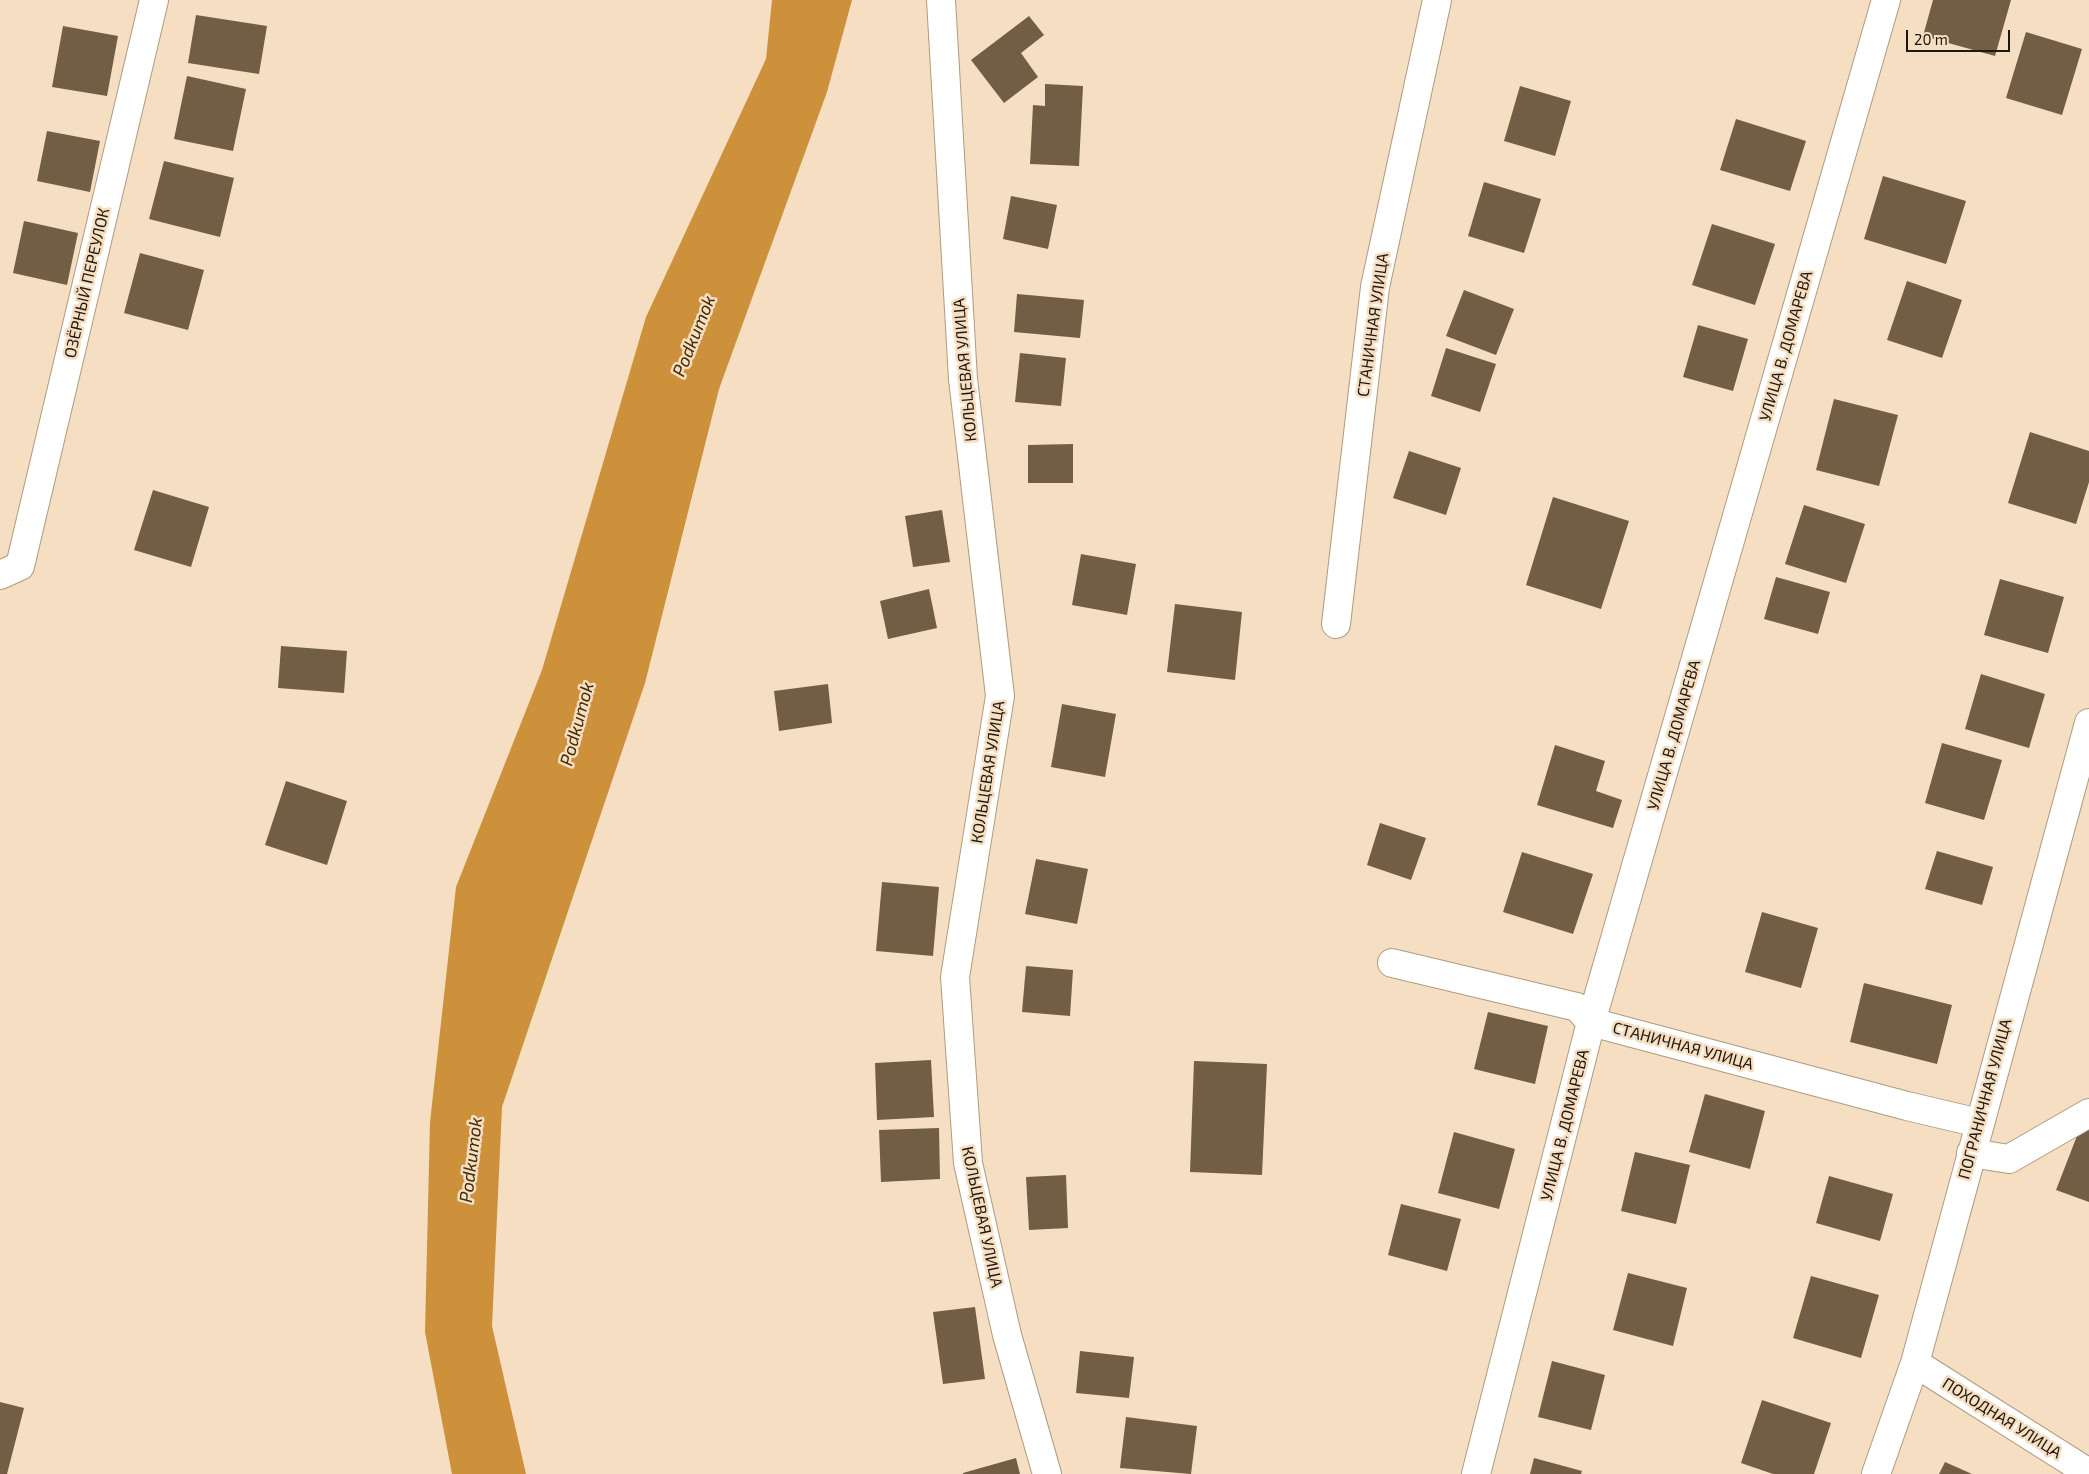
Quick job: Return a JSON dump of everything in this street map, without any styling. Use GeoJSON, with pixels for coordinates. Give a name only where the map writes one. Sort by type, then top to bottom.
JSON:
{"type":"FeatureCollection","features":[{"type":"Feature","properties":{"kind":"street","name":"ОЗЁРНЫЙ ПЕРЕУЛОК"},"geometry":{"type":"LineString","coordinates":[[10,571],[154,0]]}},
{"type":"Feature","properties":{"kind":"street","name":"КОЛЬЦЕВАЯ УЛИЦА"},"geometry":{"type":"LineString","coordinates":[[941,0],[963,380],[1000,696],[955,977],[968,1163],[1007,1335],[1047,1474]]}},
{"type":"Feature","properties":{"kind":"street","name":"СТАНИЧНАЯ УЛИЦА"},"geometry":{"type":"LineString","coordinates":[[1336,624],[1375,288],[1437,0]]}},
{"type":"Feature","properties":{"kind":"street","name":"УЛИЦА В. ДОМАРЕВА"},"geometry":{"type":"LineString","coordinates":[[1476,1474],[1591,1022],[1886,0]]}},
{"type":"Feature","properties":{"kind":"street","name":"ПОГРАНИЧНАЯ УЛИЦА"},"geometry":{"type":"LineString","coordinates":[[1876,1474],[1914,1363],[2089,722]]}},
{"type":"Feature","properties":{"kind":"street","name":"СТАНИЧНАЯ УЛИЦА"},"geometry":{"type":"LineString","coordinates":[[1392,962],[1577,1007],[1591,1022],[1907,1106],[1979,1123]]}},
{"type":"Feature","properties":{"kind":"street"},"geometry":{"type":"LineString","coordinates":[[1971,1153],[2009,1159],[2089,1113]]}},
{"type":"Feature","properties":{"kind":"street","name":"ПОХОДНАЯ УЛИЦА"},"geometry":{"type":"LineString","coordinates":[[1914,1363],[2089,1473]]}},
{"type":"Feature","properties":{"kind":"water","name":"Podkumok"},"geometry":{"type":"Polygon","coordinates":[[[772,0],[852,0],[827,92],[719,389],[645,683],[502,1107],[492,1326],[526,1474],[452,1474],[425,1332],[430,1122],[456,887],[542,670],[646,317],[766,59],[772,0]]]}},
{"type":"Feature","properties":{"kind":"building"},"geometry":{"type":"Polygon","coordinates":[[[1933,0],[2011,0],[1995,56],[1923,36],[1933,0]]]}},
{"type":"Feature","properties":{"kind":"building"},"geometry":{"type":"Polygon","coordinates":[[[196,15],[267,26],[259,74],[188,63],[196,15]]]}},
{"type":"Feature","properties":{"kind":"building"},"geometry":{"type":"Polygon","coordinates":[[[1029,16],[1044,35],[1021,53],[1038,77],[1004,103],[971,60],[1029,16]]]}},
{"type":"Feature","properties":{"kind":"building"},"geometry":{"type":"Polygon","coordinates":[[[63,26],[118,36],[107,96],[52,87],[63,26]]]}},
{"type":"Feature","properties":{"kind":"building"},"geometry":{"type":"Polygon","coordinates":[[[2026,32],[2082,49],[2062,115],[2006,98],[2026,32]]]}},
{"type":"Feature","properties":{"kind":"building"},"geometry":{"type":"Polygon","coordinates":[[[187,76],[246,89],[233,151],[174,139],[187,76]]]}},
{"type":"Feature","properties":{"kind":"building"},"geometry":{"type":"Polygon","coordinates":[[[1045,84],[1083,86],[1079,166],[1030,164],[1033,105],[1045,106],[1045,84]]]}},
{"type":"Feature","properties":{"kind":"building"},"geometry":{"type":"Polygon","coordinates":[[[1520,86],[1571,101],[1555,156],[1504,141],[1520,86]]]}},
{"type":"Feature","properties":{"kind":"building"},"geometry":{"type":"Polygon","coordinates":[[[1736,119],[1806,141],[1790,191],[1720,170],[1736,119]]]}},
{"type":"Feature","properties":{"kind":"building"},"geometry":{"type":"Polygon","coordinates":[[[47,131],[100,141],[90,192],[37,181],[47,131]]]}},
{"type":"Feature","properties":{"kind":"building"},"geometry":{"type":"Polygon","coordinates":[[[164,161],[234,178],[220,237],[149,219],[164,161]]]}},
{"type":"Feature","properties":{"kind":"building"},"geometry":{"type":"Polygon","coordinates":[[[1883,176],[1966,201],[1946,264],[1864,239],[1883,176]]]}},
{"type":"Feature","properties":{"kind":"building"},"geometry":{"type":"Polygon","coordinates":[[[1484,182],[1541,199],[1524,253],[1468,236],[1484,182]]]}},
{"type":"Feature","properties":{"kind":"building"},"geometry":{"type":"Polygon","coordinates":[[[1011,196],[1057,205],[1048,249],[1003,239],[1011,196]]]}},
{"type":"Feature","properties":{"kind":"building"},"geometry":{"type":"Polygon","coordinates":[[[24,221],[78,233],[67,285],[13,273],[24,221]]]}},
{"type":"Feature","properties":{"kind":"building"},"geometry":{"type":"Polygon","coordinates":[[[1712,224],[1775,244],[1755,305],[1692,285],[1712,224]]]}},
{"type":"Feature","properties":{"kind":"building"},"geometry":{"type":"Polygon","coordinates":[[[140,253],[204,270],[188,330],[124,313],[140,253]]]}},
{"type":"Feature","properties":{"kind":"building"},"geometry":{"type":"Polygon","coordinates":[[[1907,281],[1962,300],[1942,358],[1887,340],[1907,281]]]}},
{"type":"Feature","properties":{"kind":"building"},"geometry":{"type":"Polygon","coordinates":[[[1464,290],[1514,309],[1496,355],[1446,336],[1464,290]]]}},
{"type":"Feature","properties":{"kind":"building"},"geometry":{"type":"Polygon","coordinates":[[[1017,294],[1084,300],[1080,338],[1014,332],[1017,294]]]}},
{"type":"Feature","properties":{"kind":"building"},"geometry":{"type":"Polygon","coordinates":[[[1698,325],[1748,339],[1733,391],[1683,377],[1698,325]]]}},
{"type":"Feature","properties":{"kind":"building"},"geometry":{"type":"Polygon","coordinates":[[[1446,348],[1496,364],[1480,412],[1431,396],[1446,348]]]}},
{"type":"Feature","properties":{"kind":"building"},"geometry":{"type":"Polygon","coordinates":[[[1020,353],[1066,358],[1061,406],[1015,402],[1020,353]]]}},
{"type":"Feature","properties":{"kind":"building"},"geometry":{"type":"Polygon","coordinates":[[[1834,399],[1898,415],[1879,486],[1816,470],[1834,399]]]}},
{"type":"Feature","properties":{"kind":"building"},"geometry":{"type":"Polygon","coordinates":[[[2030,432],[2089,451],[2089,482],[2076,524],[2008,503],[2030,432]]]}},
{"type":"Feature","properties":{"kind":"building"},"geometry":{"type":"Polygon","coordinates":[[[1073,444],[1073,483],[1028,483],[1028,445],[1073,444]]]}},
{"type":"Feature","properties":{"kind":"building"},"geometry":{"type":"Polygon","coordinates":[[[1409,451],[1461,468],[1446,515],[1393,498],[1409,451]]]}},
{"type":"Feature","properties":{"kind":"building"},"geometry":{"type":"Polygon","coordinates":[[[153,490],[209,507],[191,567],[134,550],[153,490]]]}},
{"type":"Feature","properties":{"kind":"building"},"geometry":{"type":"Polygon","coordinates":[[[1553,497],[1629,521],[1601,609],[1526,585],[1553,497]]]}},
{"type":"Feature","properties":{"kind":"building"},"geometry":{"type":"Polygon","coordinates":[[[1804,505],[1865,524],[1846,583],[1785,564],[1804,505]]]}},
{"type":"Feature","properties":{"kind":"building"},"geometry":{"type":"Polygon","coordinates":[[[942,510],[950,562],[913,567],[905,516],[942,510]]]}},
{"type":"Feature","properties":{"kind":"building"},"geometry":{"type":"Polygon","coordinates":[[[1081,554],[1136,564],[1127,615],[1072,605],[1081,554]]]}},
{"type":"Feature","properties":{"kind":"building"},"geometry":{"type":"Polygon","coordinates":[[[1776,577],[1830,592],[1818,634],[1764,619],[1776,577]]]}},
{"type":"Feature","properties":{"kind":"building"},"geometry":{"type":"Polygon","coordinates":[[[2000,579],[2064,597],[2048,653],[1984,635],[2000,579]]]}},
{"type":"Feature","properties":{"kind":"building"},"geometry":{"type":"Polygon","coordinates":[[[929,589],[937,628],[888,639],[880,601],[929,589]]]}},
{"type":"Feature","properties":{"kind":"building"},"geometry":{"type":"Polygon","coordinates":[[[1175,604],[1242,612],[1235,680],[1167,672],[1175,604]]]}},
{"type":"Feature","properties":{"kind":"building"},"geometry":{"type":"Polygon","coordinates":[[[281,646],[347,651],[344,693],[278,688],[281,646]]]}},
{"type":"Feature","properties":{"kind":"building"},"geometry":{"type":"Polygon","coordinates":[[[1981,674],[2045,694],[2029,748],[1965,729],[1981,674]]]}},
{"type":"Feature","properties":{"kind":"building"},"geometry":{"type":"Polygon","coordinates":[[[828,684],[832,723],[779,731],[774,691],[828,684]]]}},
{"type":"Feature","properties":{"kind":"building"},"geometry":{"type":"Polygon","coordinates":[[[1062,704],[1116,714],[1105,777],[1051,767],[1062,704]]]}},
{"type":"Feature","properties":{"kind":"building"},"geometry":{"type":"Polygon","coordinates":[[[1942,743],[2002,760],[1984,820],[1925,803],[1942,743]]]}},
{"type":"Feature","properties":{"kind":"building"},"geometry":{"type":"Polygon","coordinates":[[[1555,745],[1605,761],[1596,791],[1622,800],[1613,828],[1537,805],[1555,745]]]}},
{"type":"Feature","properties":{"kind":"building"},"geometry":{"type":"Polygon","coordinates":[[[286,781],[347,801],[327,865],[265,845],[286,781]]]}},
{"type":"Feature","properties":{"kind":"building"},"geometry":{"type":"Polygon","coordinates":[[[1380,823],[1426,838],[1411,880],[1367,865],[1380,823]]]}},
{"type":"Feature","properties":{"kind":"building"},"geometry":{"type":"Polygon","coordinates":[[[1937,851],[1993,867],[1982,905],[1925,889],[1937,851]]]}},
{"type":"Feature","properties":{"kind":"building"},"geometry":{"type":"Polygon","coordinates":[[[1522,852],[1593,874],[1573,934],[1503,912],[1522,852]]]}},
{"type":"Feature","properties":{"kind":"building"},"geometry":{"type":"Polygon","coordinates":[[[1036,859],[1088,869],[1077,924],[1025,914],[1036,859]]]}},
{"type":"Feature","properties":{"kind":"building"},"geometry":{"type":"Polygon","coordinates":[[[882,882],[939,887],[933,956],[876,951],[882,882]]]}},
{"type":"Feature","properties":{"kind":"building"},"geometry":{"type":"Polygon","coordinates":[[[1762,912],[1818,928],[1801,988],[1745,972],[1762,912]]]}},
{"type":"Feature","properties":{"kind":"building"},"geometry":{"type":"Polygon","coordinates":[[[1026,966],[1073,970],[1070,1016],[1022,1012],[1026,966]]]}},
{"type":"Feature","properties":{"kind":"building"},"geometry":{"type":"Polygon","coordinates":[[[1864,983],[1952,1005],[1937,1064],[1850,1042],[1864,983]]]}},
{"type":"Feature","properties":{"kind":"building"},"geometry":{"type":"Polygon","coordinates":[[[1488,1012],[1548,1026],[1535,1084],[1474,1069],[1488,1012]]]}},
{"type":"Feature","properties":{"kind":"building"},"geometry":{"type":"Polygon","coordinates":[[[931,1060],[934,1117],[877,1120],[875,1063],[931,1060]]]}},
{"type":"Feature","properties":{"kind":"building"},"geometry":{"type":"Polygon","coordinates":[[[1194,1061],[1267,1064],[1262,1175],[1190,1172],[1194,1061]]]}},
{"type":"Feature","properties":{"kind":"building"},"geometry":{"type":"Polygon","coordinates":[[[1705,1094],[1765,1111],[1750,1169],[1689,1152],[1705,1094]]]}},
{"type":"Feature","properties":{"kind":"building"},"geometry":{"type":"Polygon","coordinates":[[[2082,1123],[2089,1126],[2089,1202],[2056,1190],[2082,1123]]]}},
{"type":"Feature","properties":{"kind":"building"},"geometry":{"type":"Polygon","coordinates":[[[939,1128],[940,1179],[881,1182],[879,1130],[939,1128]]]}},
{"type":"Feature","properties":{"kind":"building"},"geometry":{"type":"Polygon","coordinates":[[[1454,1132],[1515,1149],[1499,1209],[1438,1193],[1454,1132]]]}},
{"type":"Feature","properties":{"kind":"building"},"geometry":{"type":"Polygon","coordinates":[[[1635,1152],[1690,1165],[1676,1224],[1621,1211],[1635,1152]]]}},
{"type":"Feature","properties":{"kind":"building"},"geometry":{"type":"Polygon","coordinates":[[[1066,1175],[1068,1228],[1029,1230],[1026,1177],[1066,1175]]]}},
{"type":"Feature","properties":{"kind":"building"},"geometry":{"type":"Polygon","coordinates":[[[1829,1176],[1893,1194],[1880,1241],[1816,1223],[1829,1176]]]}},
{"type":"Feature","properties":{"kind":"building"},"geometry":{"type":"Polygon","coordinates":[[[1401,1204],[1461,1219],[1447,1271],[1388,1255],[1401,1204]]]}},
{"type":"Feature","properties":{"kind":"building"},"geometry":{"type":"Polygon","coordinates":[[[1628,1273],[1687,1288],[1673,1346],[1613,1330],[1628,1273]]]}},
{"type":"Feature","properties":{"kind":"building"},"geometry":{"type":"Polygon","coordinates":[[[1811,1276],[1879,1295],[1861,1358],[1793,1338],[1811,1276]]]}},
{"type":"Feature","properties":{"kind":"building"},"geometry":{"type":"Polygon","coordinates":[[[975,1307],[985,1379],[943,1384],[933,1312],[975,1307]]]}},
{"type":"Feature","properties":{"kind":"building"},"geometry":{"type":"Polygon","coordinates":[[[1080,1351],[1134,1357],[1129,1398],[1076,1393],[1080,1351]]]}},
{"type":"Feature","properties":{"kind":"building"},"geometry":{"type":"Polygon","coordinates":[[[1552,1361],[1605,1375],[1591,1430],[1538,1417],[1552,1361]]]}},
{"type":"Feature","properties":{"kind":"building"},"geometry":{"type":"Polygon","coordinates":[[[1762,1400],[1831,1423],[1814,1474],[1773,1474],[1741,1463],[1762,1400]]]}},
{"type":"Feature","properties":{"kind":"building"},"geometry":{"type":"Polygon","coordinates":[[[0,1402],[24,1408],[7,1474],[0,1474],[0,1402]]]}},
{"type":"Feature","properties":{"kind":"building"},"geometry":{"type":"Polygon","coordinates":[[[1126,1417],[1197,1426],[1191,1474],[1120,1468],[1126,1417]]]}},
{"type":"Feature","properties":{"kind":"building"},"geometry":{"type":"Polygon","coordinates":[[[1016,1458],[1020,1474],[963,1474],[963,1473],[1016,1458]]]}},
{"type":"Feature","properties":{"kind":"building"},"geometry":{"type":"Polygon","coordinates":[[[1534,1458],[1582,1471],[1581,1474],[1530,1474],[1534,1458]]]}},
{"type":"Feature","properties":{"kind":"building"},"geometry":{"type":"Polygon","coordinates":[[[1945,1462],[1972,1474],[1939,1474],[1945,1462]]]}}]}
